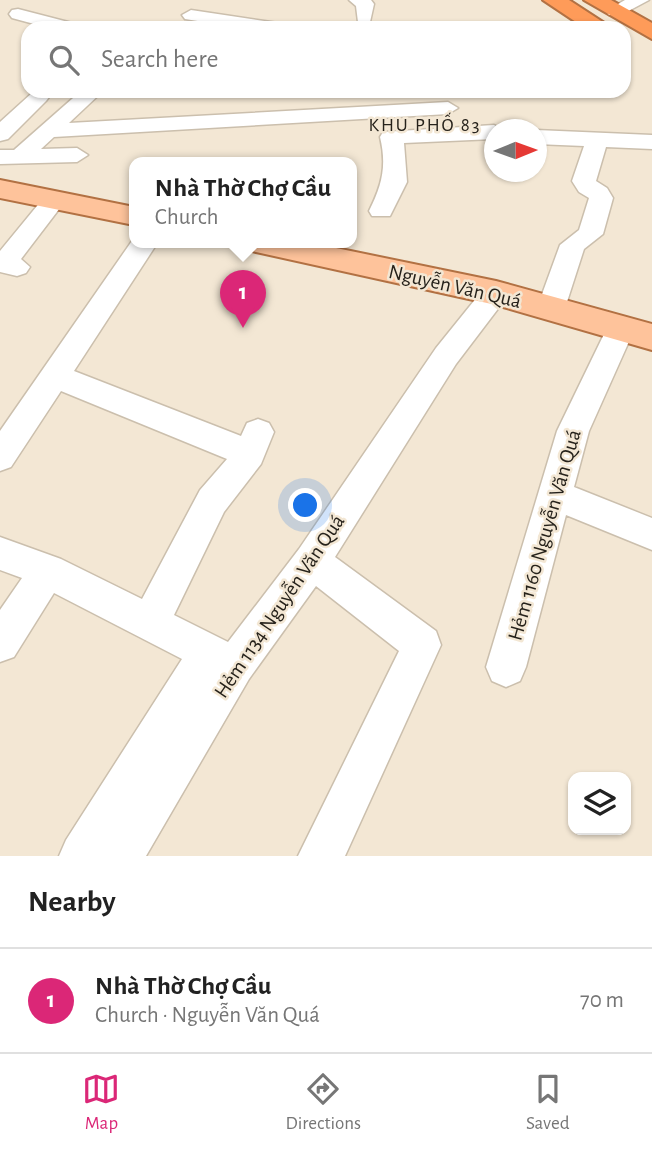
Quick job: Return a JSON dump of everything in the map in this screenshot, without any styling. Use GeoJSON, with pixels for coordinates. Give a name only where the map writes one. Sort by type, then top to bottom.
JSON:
{"type":"FeatureCollection","features":[{"type":"Feature","properties":{"kind":"highway"},"geometry":{"type":"LineString","coordinates":[[554,0],[652,23]]}},
{"type":"Feature","properties":{"kind":"highway"},"geometry":{"type":"LineString","coordinates":[[569,0],[619,15]]}},
{"type":"Feature","properties":{"kind":"highway"},"geometry":{"type":"LineString","coordinates":[[594,0],[619,15]]}},
{"type":"Feature","properties":{"kind":"highway"},"geometry":{"type":"LineString","coordinates":[[631,30],[643,44]]}},
{"type":"Feature","properties":{"kind":"main road"},"geometry":{"type":"LineString","coordinates":[[0,188],[129,215]]}},
{"type":"Feature","properties":{"kind":"main road","name":"Nguyễn Văn Quá"},"geometry":{"type":"LineString","coordinates":[[284,248],[496,293],[637,333]]}},
{"type":"Feature","properties":{"kind":"street"},"geometry":{"type":"LineString","coordinates":[[0,0],[21,12],[49,21]]}},
{"type":"Feature","properties":{"kind":"street"},"geometry":{"type":"LineString","coordinates":[[0,23],[44,0]]}},
{"type":"Feature","properties":{"kind":"street"},"geometry":{"type":"LineString","coordinates":[[182,21],[215,0]]}},
{"type":"Feature","properties":{"kind":"street"},"geometry":{"type":"LineString","coordinates":[[358,0],[365,4],[364,18]]}},
{"type":"Feature","properties":{"kind":"street"},"geometry":{"type":"LineString","coordinates":[[191,15],[231,21]]}},
{"type":"Feature","properties":{"kind":"street"},"geometry":{"type":"LineString","coordinates":[[0,134],[38,98]]}},
{"type":"Feature","properties":{"kind":"street"},"geometry":{"type":"LineString","coordinates":[[10,156],[48,131],[85,98]]}},
{"type":"Feature","properties":{"kind":"street"},"geometry":{"type":"LineString","coordinates":[[48,131],[449,108]]}},
{"type":"Feature","properties":{"kind":"street"},"geometry":{"type":"LineString","coordinates":[[381,211],[394,182],[395,152],[391,137],[484,133]]}},
{"type":"Feature","properties":{"kind":"street"},"geometry":{"type":"LineString","coordinates":[[547,137],[652,142]]}},
{"type":"Feature","properties":{"kind":"street"},"geometry":{"type":"LineString","coordinates":[[551,308],[573,245],[590,234],[600,202],[599,193],[587,187],[584,181],[597,139]]}},
{"type":"Feature","properties":{"kind":"street"},"geometry":{"type":"LineString","coordinates":[[10,156],[77,155]]}},
{"type":"Feature","properties":{"kind":"street"},"geometry":{"type":"LineString","coordinates":[[7,264],[54,200]]}},
{"type":"Feature","properties":{"kind":"street"},"geometry":{"type":"LineString","coordinates":[[0,457],[13,417],[55,376],[141,248]]}},
{"type":"Feature","properties":{"kind":"street","name":"Hẻm 1134 Nguyễn Văn Quá"},"geometry":{"type":"LineString","coordinates":[[120,856],[222,659],[312,561],[446,356],[496,293]]}},
{"type":"Feature","properties":{"kind":"street","name":"Hẻm 1160 Nguyễn Văn Quá"},"geometry":{"type":"LineString","coordinates":[[506,667],[557,496],[573,431],[637,333]]}},
{"type":"Feature","properties":{"kind":"street"},"geometry":{"type":"LineString","coordinates":[[55,376],[254,443],[212,501],[150,623]]}},
{"type":"Feature","properties":{"kind":"street"},"geometry":{"type":"LineString","coordinates":[[557,496],[652,534]]}},
{"type":"Feature","properties":{"kind":"street"},"geometry":{"type":"LineString","coordinates":[[0,553],[48,571],[222,659],[82,856]]}},
{"type":"Feature","properties":{"kind":"street"},"geometry":{"type":"LineString","coordinates":[[312,561],[422,645],[321,856]]}},
{"type":"Feature","properties":{"kind":"street"},"geometry":{"type":"LineString","coordinates":[[0,643],[48,571]]}},
{"type":"Feature","properties":{"kind":"place","name":"Nhà Thờ Chợ Cầu"},"geometry":{"type":"Point","coordinates":[243,328]}},
{"type":"Feature","properties":{"kind":"district","name":"KHU PHỐ 83"},"geometry":{"type":"Point","coordinates":[425,124]}}]}
